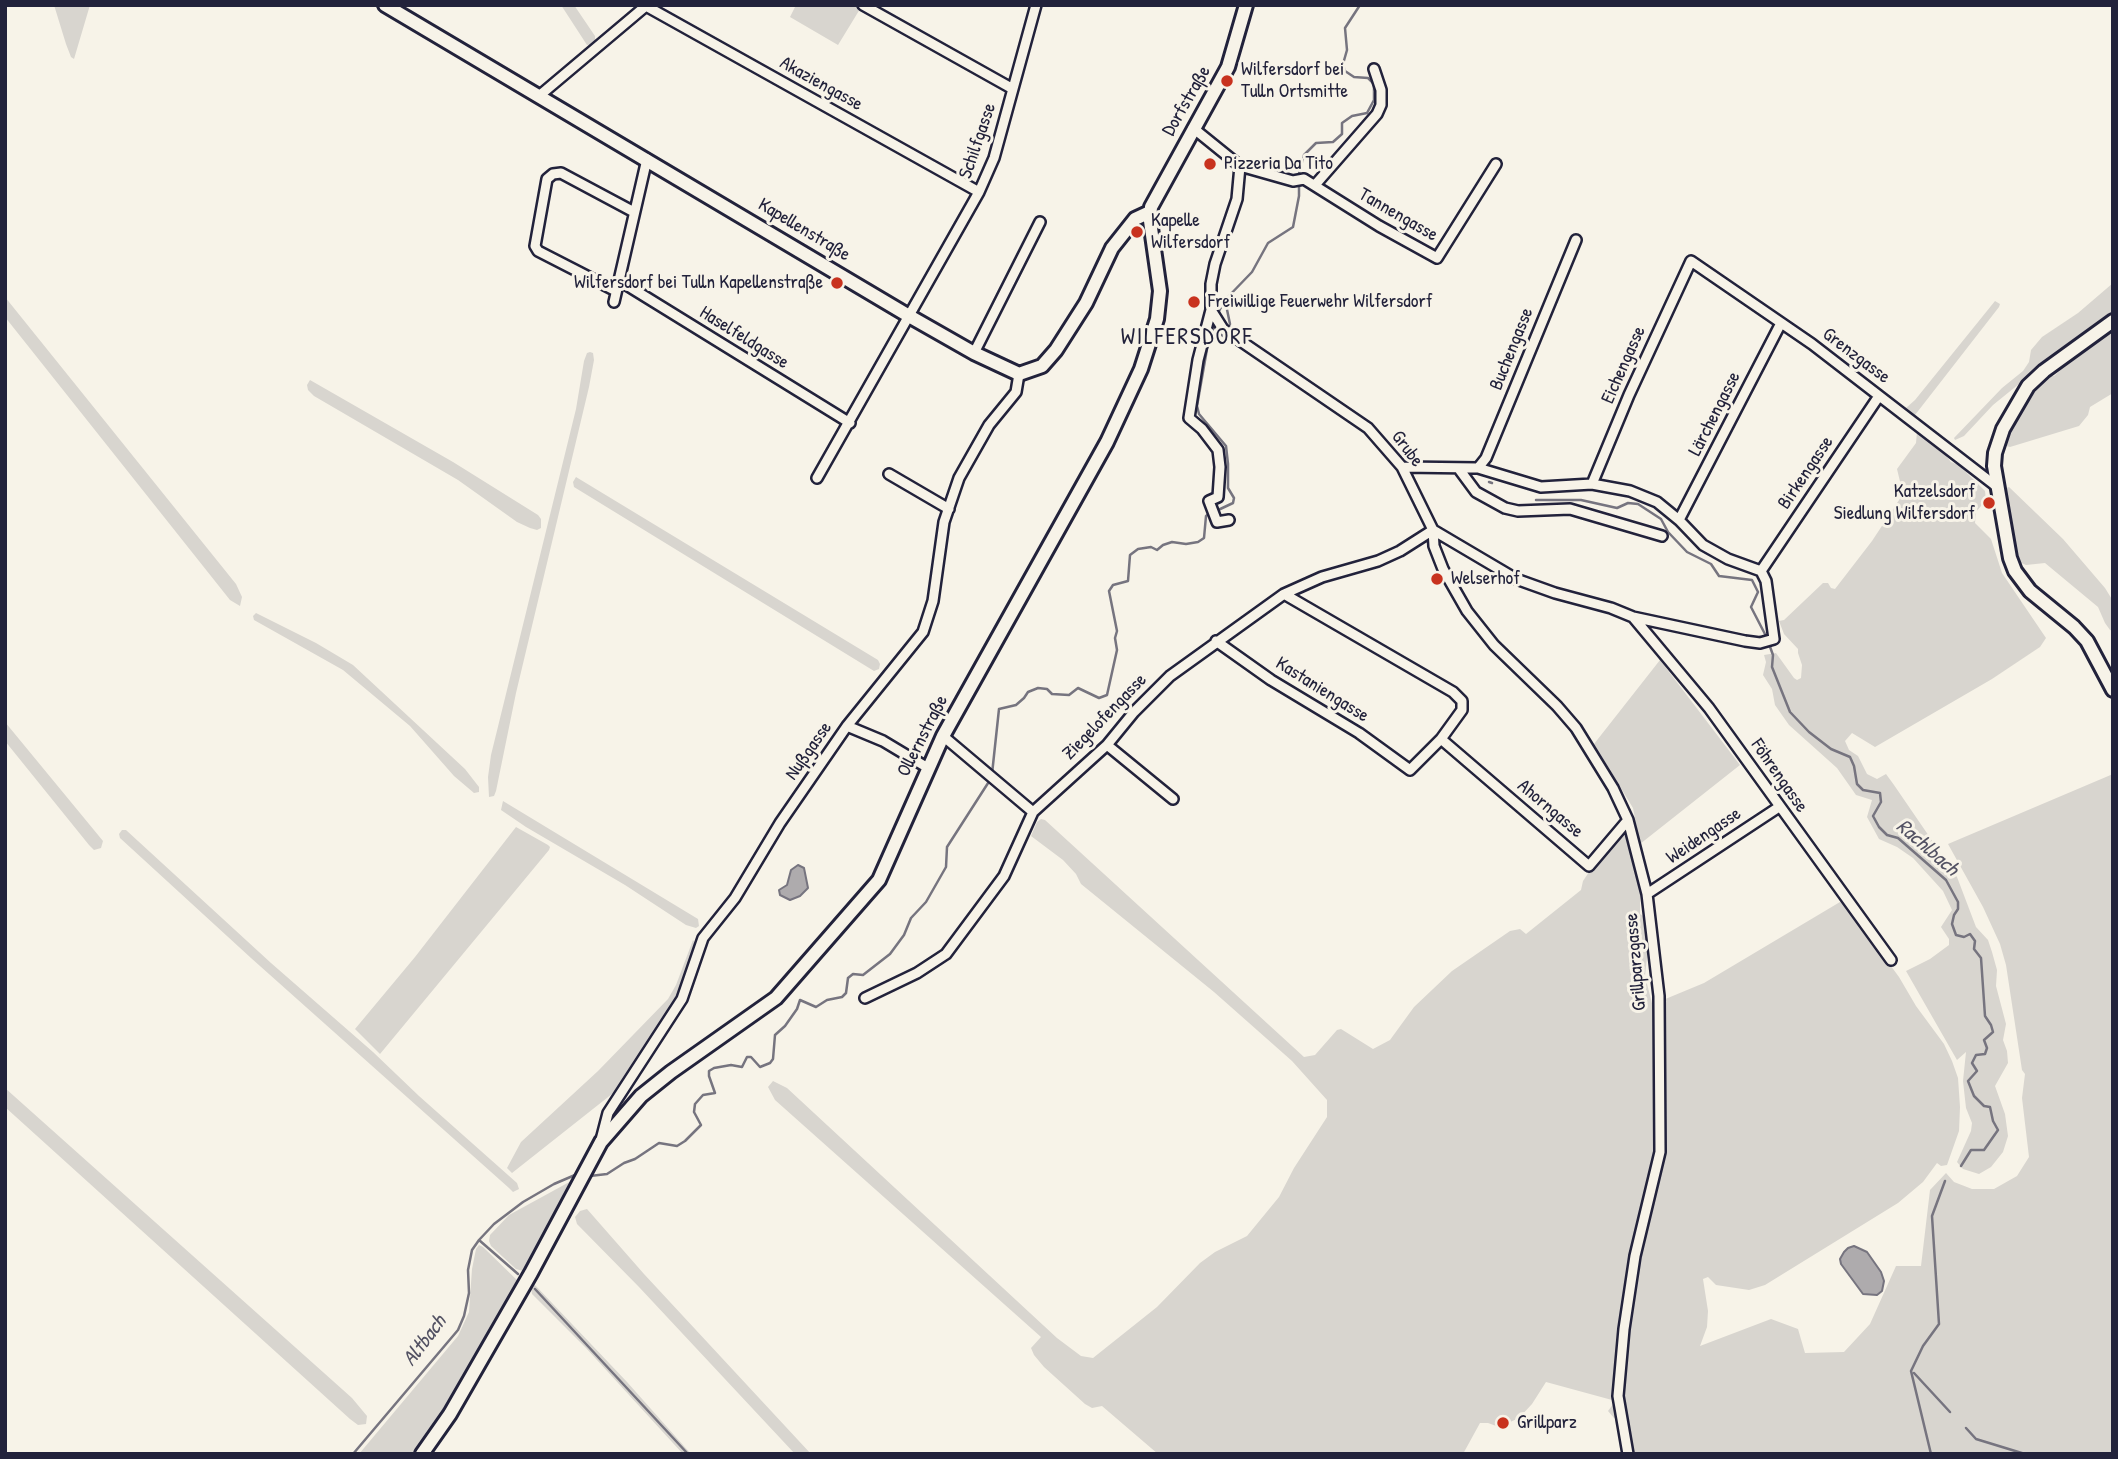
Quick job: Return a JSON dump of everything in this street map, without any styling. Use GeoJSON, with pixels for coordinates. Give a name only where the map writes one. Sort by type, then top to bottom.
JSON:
{"type":"FeatureCollection","features":[{"type":"Feature","properties":{"kind":"street","name":"Kapellenstraße"},"geometry":{"type":"LineString","coordinates":[[385,5],[909,316],[974,353],[1019,374]]}},
{"type":"Feature","properties":{"kind":"street"},"geometry":{"type":"LineString","coordinates":[[863,5],[1013,89]]}},
{"type":"Feature","properties":{"kind":"street","name":"Schilfgasse"},"geometry":{"type":"LineString","coordinates":[[909,316],[979,192],[994,158],[1036,5]]}},
{"type":"Feature","properties":{"kind":"street","name":"Dorfstraße"},"geometry":{"type":"LineString","coordinates":[[1150,212],[1154,198],[1228,67],[1246,5]]}},
{"type":"Feature","properties":{"kind":"street"},"geometry":{"type":"LineString","coordinates":[[539,96],[646,6]]}},
{"type":"Feature","properties":{"kind":"street","name":"Akaziengasse"},"geometry":{"type":"LineString","coordinates":[[646,6],[979,192]]}},
{"type":"Feature","properties":{"kind":"street"},"geometry":{"type":"LineString","coordinates":[[1315,186],[1377,114],[1381,105],[1381,90],[1374,69]]}},
{"type":"Feature","properties":{"kind":"street"},"geometry":{"type":"LineString","coordinates":[[1193,128],[1240,166],[1237,199],[1215,264],[1211,284],[1212,312],[1198,360],[1189,418],[1202,429],[1218,450],[1218,498],[1209,501],[1217,522],[1229,520]]}},
{"type":"Feature","properties":{"kind":"street"},"geometry":{"type":"LineString","coordinates":[[614,302],[647,159]]}},
{"type":"Feature","properties":{"kind":"street","name":"Tannengasse"},"geometry":{"type":"LineString","coordinates":[[1240,166],[1293,181],[1304,180],[1437,258],[1496,164]]}},
{"type":"Feature","properties":{"kind":"street"},"geometry":{"type":"LineString","coordinates":[[616,291],[538,251],[535,246],[547,179],[553,174],[562,173],[634,212]]}},
{"type":"Feature","properties":{"kind":"street"},"geometry":{"type":"LineString","coordinates":[[1019,374],[1042,366],[1056,350],[1086,303],[1112,248],[1135,219],[1150,212]]}},
{"type":"Feature","properties":{"kind":"street","name":"Ollernstraße"},"geometry":{"type":"LineString","coordinates":[[422,1454],[450,1414],[601,1142],[641,1096],[776,998],[879,880],[943,736],[1107,442],[1141,369],[1157,319],[1160,291],[1150,212]]}},
{"type":"Feature","properties":{"kind":"street"},"geometry":{"type":"LineString","coordinates":[[974,353],[1040,222]]}},
{"type":"Feature","properties":{"kind":"street","name":"Buchengasse"},"geometry":{"type":"LineString","coordinates":[[1478,468],[1486,458],[1576,240]]}},
{"type":"Feature","properties":{"kind":"street","name":"Grenzgasse"},"geometry":{"type":"LineString","coordinates":[[1691,261],[1781,323],[1996,486]]}},
{"type":"Feature","properties":{"kind":"street","name":"Eichengasse"},"geometry":{"type":"LineString","coordinates":[[1592,484],[1629,395],[1691,261]]}},
{"type":"Feature","properties":{"kind":"street","name":"Haselfeldgasse"},"geometry":{"type":"LineString","coordinates":[[620,281],[850,423]]}},
{"type":"Feature","properties":{"kind":"street","name":"Grube"},"geometry":{"type":"LineString","coordinates":[[1212,312],[1223,329],[1368,428],[1402,467],[1433,530]]}},
{"type":"Feature","properties":{"kind":"street"},"geometry":{"type":"LineString","coordinates":[[817,478],[909,316]]}},
{"type":"Feature","properties":{"kind":"street"},"geometry":{"type":"LineString","coordinates":[[2113,321],[2043,371],[2028,386],[2004,429],[1995,453],[1996,486],[2015,571],[2030,591],[2087,641],[2113,690]]}},
{"type":"Feature","properties":{"kind":"street","name":"Lärchengasse"},"geometry":{"type":"LineString","coordinates":[[1679,520],[1781,323]]}},
{"type":"Feature","properties":{"kind":"street","name":"Nußgasse"},"geometry":{"type":"LineString","coordinates":[[601,1142],[608,1113],[682,999],[703,938],[735,898],[780,823],[847,726],[923,632],[933,601],[944,522],[959,478],[989,425],[1017,392],[1019,374]]}},
{"type":"Feature","properties":{"kind":"street","name":"Birkengasse"},"geometry":{"type":"LineString","coordinates":[[1761,571],[1879,396]]}},
{"type":"Feature","properties":{"kind":"street"},"geometry":{"type":"LineString","coordinates":[[1402,467],[1478,468],[1541,487],[1592,484],[1630,491],[1657,502],[1703,545],[1728,559],[1761,571],[1766,581],[1774,639],[1760,643],[1633,617],[1611,608],[1555,593],[1516,579],[1433,530]]}},
{"type":"Feature","properties":{"kind":"street"},"geometry":{"type":"LineString","coordinates":[[1459,469],[1476,492],[1505,508],[1518,511],[1570,509],[1662,536]]}},
{"type":"Feature","properties":{"kind":"street"},"geometry":{"type":"LineString","coordinates":[[889,474],[949,509]]}},
{"type":"Feature","properties":{"kind":"street","name":"Ziegelofengasse"},"geometry":{"type":"LineString","coordinates":[[865,998],[918,973],[946,954],[1004,876],[1033,812],[1107,745],[1134,712],[1170,676],[1284,594],[1322,577],[1378,561],[1433,530]]}},
{"type":"Feature","properties":{"kind":"street","name":"Grillparzgasse"},"geometry":{"type":"LineString","coordinates":[[1433,530],[1434,546],[1443,569],[1466,611],[1494,645],[1557,706],[1576,729],[1613,788],[1628,820],[1647,894],[1659,996],[1660,1152],[1635,1256],[1624,1329],[1618,1396],[1628,1454]]}},
{"type":"Feature","properties":{"kind":"street"},"geometry":{"type":"LineString","coordinates":[[1284,594],[1453,692],[1462,701],[1462,710],[1441,739]]}},
{"type":"Feature","properties":{"kind":"street","name":"Föhrengasse"},"geometry":{"type":"LineString","coordinates":[[1633,617],[1710,708],[1891,961]]}},
{"type":"Feature","properties":{"kind":"street","name":"Kastaniengasse"},"geometry":{"type":"LineString","coordinates":[[1216,641],[1271,680],[1359,733],[1410,770],[1441,739]]}},
{"type":"Feature","properties":{"kind":"street"},"geometry":{"type":"LineString","coordinates":[[847,726],[883,741],[928,768]]}},
{"type":"Feature","properties":{"kind":"street"},"geometry":{"type":"LineString","coordinates":[[943,736],[1033,812]]}},
{"type":"Feature","properties":{"kind":"street","name":"Ahorngasse"},"geometry":{"type":"LineString","coordinates":[[1441,739],[1589,866],[1628,820]]}},
{"type":"Feature","properties":{"kind":"street"},"geometry":{"type":"LineString","coordinates":[[1107,745],[1173,799]]}},
{"type":"Feature","properties":{"kind":"street","name":"Weidengasse"},"geometry":{"type":"LineString","coordinates":[[1647,894],[1779,807]]}},
{"type":"Feature","properties":{"kind":"shaded area"},"geometry":{"type":"Polygon","coordinates":[[[54,5],[90,5],[74,59],[66,44],[54,5]]]}},
{"type":"Feature","properties":{"kind":"shaded area"},"geometry":{"type":"Polygon","coordinates":[[[561,5],[574,5],[595,36],[593,44],[587,45],[561,5]]]}},
{"type":"Feature","properties":{"kind":"shaded area"},"geometry":{"type":"Polygon","coordinates":[[[796,5],[853,5],[860,9],[838,45],[790,17],[796,5]]]}},
{"type":"Feature","properties":{"kind":"shaded area"},"geometry":{"type":"Polygon","coordinates":[[[2113,283],[2113,315],[2056,354],[1993,405],[1964,436],[1955,440],[2002,388],[2023,371],[2029,362],[2031,350],[2042,337],[2078,313],[2113,283]]]}},
{"type":"Feature","properties":{"kind":"shaded area"},"geometry":{"type":"Polygon","coordinates":[[[5,297],[236,584],[242,597],[240,606],[230,600],[5,317],[5,297]]]}},
{"type":"Feature","properties":{"kind":"shaded area"},"geometry":{"type":"Polygon","coordinates":[[[1995,301],[2000,304],[1999,307],[1915,415],[1909,413],[1906,408],[1995,301]]]}},
{"type":"Feature","properties":{"kind":"shaded area"},"geometry":{"type":"Polygon","coordinates":[[[2113,329],[2113,393],[2090,407],[2088,415],[2079,426],[2010,447],[2003,445],[2016,411],[2032,390],[2047,376],[2054,376],[2080,352],[2113,329]]]}},
{"type":"Feature","properties":{"kind":"shaded area"},"geometry":{"type":"Polygon","coordinates":[[[590,352],[593,353],[594,360],[589,387],[516,693],[496,791],[494,796],[489,797],[491,755],[576,409],[584,361],[590,352]]]}},
{"type":"Feature","properties":{"kind":"shaded area"},"geometry":{"type":"Polygon","coordinates":[[[310,380],[453,462],[538,515],[541,528],[537,530],[517,522],[458,480],[314,396],[308,390],[310,380]]]}},
{"type":"Feature","properties":{"kind":"shaded area"},"geometry":{"type":"Polygon","coordinates":[[[1917,432],[1939,447],[1951,462],[1959,465],[1985,491],[1986,500],[1976,512],[1975,523],[1991,539],[2002,573],[2046,638],[2040,647],[1992,679],[1875,747],[1852,733],[1845,741],[1849,750],[1858,756],[1867,774],[1877,779],[1886,774],[1894,785],[1957,877],[1976,927],[1988,940],[1992,952],[1997,970],[1996,986],[2006,1024],[2003,1040],[2008,1063],[1995,1086],[2005,1114],[2008,1136],[2003,1152],[1991,1167],[1979,1174],[1963,1169],[1957,1162],[1972,1123],[1966,1108],[1963,1081],[1966,1052],[1957,1060],[1906,971],[1930,959],[1949,945],[1949,939],[1941,927],[1952,910],[1943,891],[1913,858],[1879,839],[1867,817],[1872,800],[1856,795],[1837,768],[1789,725],[1775,705],[1772,689],[1763,675],[1766,662],[1764,655],[1776,653],[1794,678],[1801,678],[1802,665],[1798,649],[1784,634],[1779,621],[1784,620],[1823,583],[1828,583],[1835,589],[1872,541],[1903,494],[1897,469],[1916,443],[1917,432]]]}},
{"type":"Feature","properties":{"kind":"shaded area"},"geometry":{"type":"Polygon","coordinates":[[[576,477],[878,660],[879,669],[874,671],[574,487],[576,477]]]}},
{"type":"Feature","properties":{"kind":"shaded area"},"geometry":{"type":"Polygon","coordinates":[[[2009,487],[2063,539],[2105,588],[2113,601],[2113,631],[2105,623],[2098,607],[2045,563],[2026,565],[2019,562],[2004,497],[2004,489],[2009,487]]]}},
{"type":"Feature","properties":{"kind":"shaded area"},"geometry":{"type":"Polygon","coordinates":[[[256,613],[353,665],[465,769],[479,787],[479,792],[474,793],[454,776],[410,726],[343,670],[254,620],[256,613]]]}},
{"type":"Feature","properties":{"kind":"shaded area"},"geometry":{"type":"Polygon","coordinates":[[[1660,660],[1740,765],[1640,844],[1633,808],[1594,744],[1660,660]]]}},
{"type":"Feature","properties":{"kind":"shaded area"},"geometry":{"type":"Polygon","coordinates":[[[5,722],[103,841],[101,848],[94,850],[89,845],[5,741],[5,722]]]}},
{"type":"Feature","properties":{"kind":"shaded area"},"geometry":{"type":"Polygon","coordinates":[[[2113,774],[2113,1454],[1625,1454],[1617,1417],[1614,1418],[1608,1411],[1614,1403],[1612,1400],[1546,1382],[1519,1418],[1499,1427],[1480,1423],[1463,1454],[1158,1454],[1102,1406],[1092,1408],[1085,1404],[1044,1367],[1031,1348],[1041,1337],[775,1100],[768,1087],[773,1081],[787,1088],[1057,1338],[1081,1356],[1093,1358],[1157,1307],[1200,1263],[1247,1236],[1279,1197],[1327,1117],[1327,1100],[1292,1061],[1214,992],[1081,884],[1063,860],[1031,836],[1037,822],[1045,820],[1304,1057],[1315,1055],[1337,1030],[1341,1029],[1373,1049],[1390,1040],[1414,1007],[1452,971],[1510,931],[1520,929],[1526,934],[1581,890],[1591,869],[1623,834],[1640,891],[1640,914],[1643,916],[1648,948],[1645,976],[1655,1015],[1665,1016],[1663,1000],[1704,983],[1840,902],[1846,905],[1899,977],[1944,1044],[1952,1061],[1958,1078],[1959,1131],[1947,1165],[1941,1166],[1937,1163],[1923,1182],[1898,1203],[1765,1285],[1749,1290],[1716,1285],[1708,1277],[1703,1279],[1708,1311],[1707,1327],[1700,1346],[1771,1319],[1798,1329],[1805,1353],[1844,1352],[1870,1324],[1896,1266],[1921,1266],[1930,1190],[1946,1173],[1954,1182],[1972,1189],[1994,1189],[2017,1176],[2029,1157],[2022,1098],[2025,1074],[2022,1070],[2006,965],[2000,944],[1983,907],[1948,844],[2113,774]]]}},
{"type":"Feature","properties":{"kind":"shaded area"},"geometry":{"type":"Polygon","coordinates":[[[503,801],[698,919],[699,926],[696,928],[686,925],[625,885],[526,827],[501,810],[503,801]]]}},
{"type":"Feature","properties":{"kind":"shaded area"},"geometry":{"type":"Polygon","coordinates":[[[516,827],[548,845],[549,850],[380,1054],[355,1029],[516,827]]]}},
{"type":"Feature","properties":{"kind":"shaded area"},"geometry":{"type":"Polygon","coordinates":[[[122,830],[126,830],[373,1052],[517,1183],[519,1189],[513,1192],[251,958],[120,838],[122,830]]]}},
{"type":"Feature","properties":{"kind":"shaded area"},"geometry":{"type":"Polygon","coordinates":[[[798,865],[804,868],[808,888],[800,896],[790,900],[780,895],[779,890],[787,885],[791,870],[798,865]]]}},
{"type":"Feature","properties":{"kind":"shaded area"},"geometry":{"type":"Polygon","coordinates":[[[693,940],[696,945],[689,971],[676,1003],[617,1090],[512,1173],[507,1168],[521,1142],[598,1071],[668,999],[693,940]]]}},
{"type":"Feature","properties":{"kind":"shaded area"},"geometry":{"type":"Polygon","coordinates":[[[5,1088],[352,1398],[367,1416],[366,1424],[358,1425],[350,1419],[5,1107],[5,1088]]]}},
{"type":"Feature","properties":{"kind":"shaded area"},"geometry":{"type":"Polygon","coordinates":[[[573,1180],[526,1268],[523,1271],[516,1269],[491,1246],[490,1235],[509,1215],[573,1180]]]}},
{"type":"Feature","properties":{"kind":"shaded area"},"geometry":{"type":"Polygon","coordinates":[[[587,1209],[811,1454],[795,1454],[577,1224],[575,1217],[580,1211],[587,1209]]]}},
{"type":"Feature","properties":{"kind":"shaded area"},"geometry":{"type":"Polygon","coordinates":[[[479,1245],[519,1282],[452,1400],[419,1454],[359,1454],[458,1336],[469,1312],[472,1269],[479,1245]]]}},
{"type":"Feature","properties":{"kind":"shaded area"},"geometry":{"type":"Polygon","coordinates":[[[1854,1246],[1867,1252],[1881,1272],[1884,1281],[1882,1291],[1877,1295],[1863,1294],[1841,1264],[1840,1259],[1844,1252],[1854,1246]]]}},
{"type":"Feature","properties":{"kind":"shaded area"},"geometry":{"type":"Polygon","coordinates":[[[534,1284],[691,1454],[683,1454],[586,1348],[532,1294],[531,1288],[534,1284]]]}},
{"type":"Feature","properties":{"kind":"waterway"},"geometry":{"type":"LineString","coordinates":[[1298,177],[1304,155],[1316,143],[1333,142],[1342,134],[1342,123],[1352,116],[1367,113],[1374,100],[1374,84],[1368,78],[1354,77],[1345,71],[1343,64],[1347,50],[1345,28],[1360,5]]}},
{"type":"Feature","properties":{"kind":"waterway"},"geometry":{"type":"LineString","coordinates":[[1218,313],[1225,300],[1252,272],[1268,243],[1293,227],[1299,183]]}},
{"type":"Feature","properties":{"kind":"waterway","name":"Rachlbach"},"geometry":{"type":"LineString","coordinates":[[1225,300],[1230,324]]}},
{"type":"Feature","properties":{"kind":"waterway"},"geometry":{"type":"LineString","coordinates":[[1215,323],[1207,349],[1197,406],[1199,414],[1226,446],[1228,488],[1234,498],[1233,503],[1216,511]]}},
{"type":"Feature","properties":{"kind":"waterway","name":"Rachlbach"},"geometry":{"type":"LineString","coordinates":[[1536,500],[1581,500],[1617,508],[1628,503],[1638,504],[1661,519],[1668,532],[1687,552],[1711,564],[1719,576],[1752,580],[1758,592],[1751,607],[1767,638]]}},
{"type":"Feature","properties":{"kind":"waterway"},"geometry":{"type":"LineString","coordinates":[[992,774],[999,709],[1016,705],[1028,692],[1038,688],[1047,689],[1052,694],[1069,695],[1078,688],[1099,698],[1107,695],[1117,650],[1117,631],[1109,591],[1113,585],[1128,581],[1130,555],[1138,549],[1151,547],[1157,550],[1172,542],[1186,544],[1204,538],[1206,516],[1210,513]]}},
{"type":"Feature","properties":{"kind":"waterway","name":"Rachlbach"},"geometry":{"type":"LineString","coordinates":[[1769,644],[1773,655],[1772,667],[1790,712],[1809,732],[1831,749],[1850,757],[1857,784],[1863,790],[1880,793],[1881,802],[1873,816],[1879,827],[1887,835],[1898,838],[1946,880],[1958,902],[1952,924],[1956,935],[1964,937],[1970,934],[1975,941],[1974,949],[1981,958],[1985,1016],[1993,1032],[1984,1040],[1987,1048],[1985,1054],[1976,1055],[1972,1063],[1977,1071],[1968,1081],[1974,1096],[1984,1106],[1990,1107],[1998,1130],[1984,1150],[1971,1150],[1961,1166]]}},
{"type":"Feature","properties":{"kind":"waterway"},"geometry":{"type":"LineString","coordinates":[[590,1176],[607,1174],[659,1143],[677,1146],[685,1141],[701,1125],[694,1112],[695,1104],[703,1095],[715,1093],[709,1071],[731,1065],[742,1067],[747,1057],[751,1057],[760,1067],[770,1063],[773,1059],[775,1035],[785,1026],[800,1000],[816,1007],[827,1000],[842,997],[846,993],[848,978],[853,974],[863,975],[890,954],[904,935],[911,918],[926,902],[946,867],[947,847],[990,780]]}},
{"type":"Feature","properties":{"kind":"waterway","name":"Altbach"},"geometry":{"type":"LineString","coordinates":[[353,1454],[458,1330],[469,1293],[468,1270],[472,1250],[479,1240],[494,1224],[523,1202],[554,1184],[580,1175]]}},
{"type":"Feature","properties":{"kind":"waterway","name":"Rachlbach"},"geometry":{"type":"LineString","coordinates":[[1931,1454],[1911,1371],[1923,1346],[1939,1324],[1932,1216],[1945,1181]]}},
{"type":"Feature","properties":{"kind":"waterway"},"geometry":{"type":"LineString","coordinates":[[479,1240],[518,1274]]}},
{"type":"Feature","properties":{"kind":"waterway"},"geometry":{"type":"LineString","coordinates":[[535,1289],[688,1454]]}},
{"type":"Feature","properties":{"kind":"waterway"},"geometry":{"type":"LineString","coordinates":[[1914,1373],[1950,1412]]}},
{"type":"Feature","properties":{"kind":"waterway"},"geometry":{"type":"LineString","coordinates":[[1966,1428],[1976,1439],[2025,1454]]}},
{"type":"Feature","properties":{"kind":"place","name":"Wilfersdorf bei Tulln Ortsmitte"},"geometry":{"type":"Point","coordinates":[1227,81]}},
{"type":"Feature","properties":{"kind":"place","name":"Pizzeria Da Tito"},"geometry":{"type":"Point","coordinates":[1210,164]}},
{"type":"Feature","properties":{"kind":"place","name":"Kapelle Wilfersdorf"},"geometry":{"type":"Point","coordinates":[1137,232]}},
{"type":"Feature","properties":{"kind":"place","name":"Wilfersdorf bei Tulln Kapellenstraße"},"geometry":{"type":"Point","coordinates":[837,283]}},
{"type":"Feature","properties":{"kind":"place","name":"Freiwillige Feuerwehr Wilfersdorf"},"geometry":{"type":"Point","coordinates":[1194,302]}},
{"type":"Feature","properties":{"kind":"place","name":"Katzelsdorf Siedlung Wilfersdorf"},"geometry":{"type":"Point","coordinates":[1989,503]}},
{"type":"Feature","properties":{"kind":"place","name":"Welserhof"},"geometry":{"type":"Point","coordinates":[1437,579]}},
{"type":"Feature","properties":{"kind":"place","name":"Grillparz"},"geometry":{"type":"Point","coordinates":[1503,1423]}},
{"type":"Feature","properties":{"kind":"district","name":"WILFERSDORF"},"geometry":{"type":"Point","coordinates":[1187,338]}}]}
